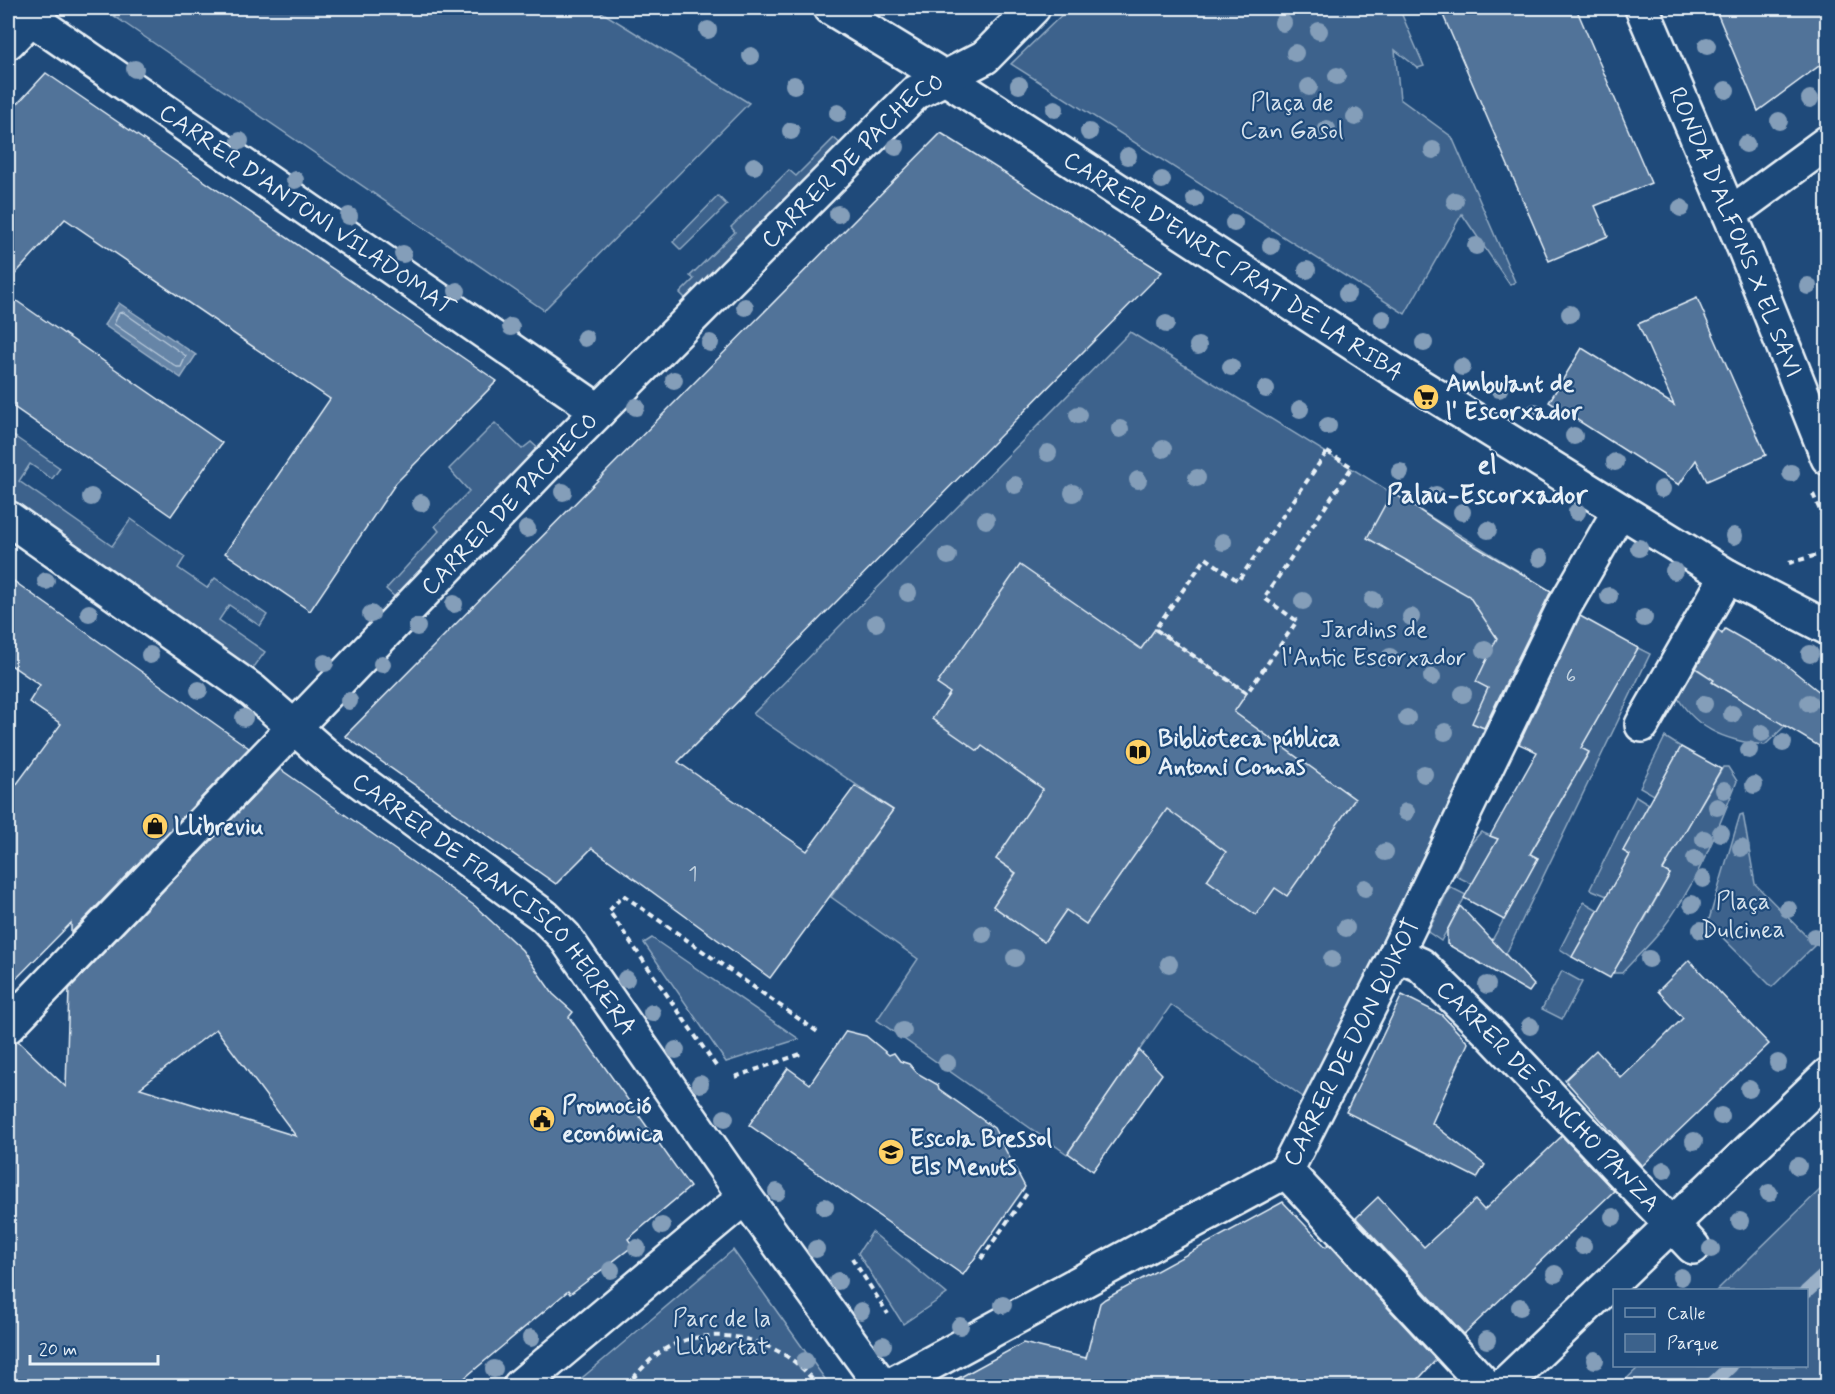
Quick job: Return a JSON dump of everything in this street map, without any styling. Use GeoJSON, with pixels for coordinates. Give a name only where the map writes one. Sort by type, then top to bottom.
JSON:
{"type":"FeatureCollection","features":[{"type":"Feature","properties":{"kind":"street","name":"CARRER D'ENRIC PRAT DE LA RIBA"},"geometry":{"type":"LineString","coordinates":[[831,8],[944,77],[1394,370],[1727,576],[1827,628]]}},
{"type":"Feature","properties":{"kind":"street","name":"CARRER DE PACHECO"},"geometry":{"type":"LineString","coordinates":[[8,1026],[599,411],[915,93],[985,57],[1034,8]]}},
{"type":"Feature","properties":{"kind":"street","name":"RONDA D'ALFONS X EL SAVI"},"geometry":{"type":"LineString","coordinates":[[1642,8],[1730,214],[1827,457]]}},
{"type":"Feature","properties":{"kind":"street"},"geometry":{"type":"LineString","coordinates":[[8,42],[30,11]]}},
{"type":"Feature","properties":{"kind":"street","name":"CARRER D'ANTONI VILADOMAT"},"geometry":{"type":"LineString","coordinates":[[30,11],[599,411]]}},
{"type":"Feature","properties":{"kind":"street"},"geometry":{"type":"LineString","coordinates":[[1730,214],[1827,142]]}},
{"type":"Feature","properties":{"kind":"street","name":"CARRER DE DON QUIXOT"},"geometry":{"type":"LineString","coordinates":[[889,1386],[1286,1172],[1396,954],[1564,607],[1620,510]]}},
{"type":"Feature","properties":{"kind":"street","name":"CARRER DE FRANCISCO HERRERA"},"geometry":{"type":"LineString","coordinates":[[8,518],[253,691],[330,759],[544,916],[565,937],[746,1197],[882,1386]]}},
{"type":"Feature","properties":{"kind":"street"},"geometry":{"type":"LineString","coordinates":[[1642,725],[1727,576]]}},
{"type":"Feature","properties":{"kind":"street","name":"CARRER DE SANCHO PANZA"},"geometry":{"type":"LineString","coordinates":[[1396,954],[1421,965],[1490,1033],[1682,1235]]}},
{"type":"Feature","properties":{"kind":"street"},"geometry":{"type":"LineString","coordinates":[[1618,1289],[1682,1235],[1827,1075]]}},
{"type":"Feature","properties":{"kind":"street"},"geometry":{"type":"LineString","coordinates":[[1286,1172],[1486,1386]]}},
{"type":"Feature","properties":{"kind":"street"},"geometry":{"type":"LineString","coordinates":[[520,1386],[746,1197]]}},
{"type":"Feature","properties":{"kind":"street"},"geometry":{"type":"LineString","coordinates":[[1503,1386],[1613,1293]]}},
{"type":"Feature","properties":{"kind":"path"},"geometry":{"type":"LineString","coordinates":[[1327,452],[1352,467],[1264,598],[1297,621],[1247,693],[1155,629],[1181,591],[1206,558],[1238,580],[1327,452]]}},
{"type":"Feature","properties":{"kind":"path"},"geometry":{"type":"LineString","coordinates":[[716,1066],[609,911],[623,895],[819,1034]]}},
{"type":"Feature","properties":{"kind":"path"},"geometry":{"type":"LineString","coordinates":[[735,1077],[803,1053]]}},
{"type":"Feature","properties":{"kind":"path"},"geometry":{"type":"LineString","coordinates":[[981,1260],[1028,1192]]}},
{"type":"Feature","properties":{"kind":"path"},"geometry":{"type":"LineString","coordinates":[[852,1258],[888,1314]]}},
{"type":"Feature","properties":{"kind":"path"},"geometry":{"type":"LineString","coordinates":[[626,1386],[660,1353],[693,1338],[726,1337],[756,1340],[784,1355],[812,1378],[817,1386]]}},
{"type":"Feature","properties":{"kind":"green space"},"geometry":{"type":"Polygon","coordinates":[[[122,8],[595,8],[749,103],[544,310],[114,16],[122,8]]]}},
{"type":"Feature","properties":{"kind":"green space","name":"Plaça de Can Gasol"},"geometry":{"type":"Polygon","coordinates":[[[1069,8],[1399,8],[1424,66],[1418,68],[1395,50],[1400,99],[1452,137],[1515,282],[1510,285],[1462,214],[1405,314],[1011,64],[1069,8]]]}},
{"type":"Feature","properties":{"kind":"green space"},"geometry":{"type":"Polygon","coordinates":[[[834,138],[843,146],[688,301],[680,293],[694,279],[690,276],[735,232],[731,227],[789,170],[796,176],[834,138]]]}},
{"type":"Feature","properties":{"kind":"green space"},"geometry":{"type":"Polygon","coordinates":[[[718,196],[727,205],[681,250],[673,242],[718,196]]]}},
{"type":"Feature","properties":{"kind":"green space","name":"Jardins de l'Antic Escorxador"},"geometry":{"type":"Polygon","coordinates":[[[1130,332],[1551,591],[1306,1099],[1171,1005],[1067,1154],[877,1020],[918,959],[831,897],[893,810],[753,714],[1130,332]],[[1155,629],[996,859],[1015,873],[993,906],[1044,942],[1066,910],[1086,924],[1247,693],[1155,629]]]}},
{"type":"Feature","properties":{"kind":"green space"},"geometry":{"type":"Polygon","coordinates":[[[495,423],[522,449],[531,442],[542,452],[398,600],[386,589],[439,531],[435,526],[469,491],[449,469],[495,423]]]}},
{"type":"Feature","properties":{"kind":"green space"},"geometry":{"type":"Polygon","coordinates":[[[8,432],[60,468],[52,479],[30,464],[19,481],[112,546],[131,519],[185,557],[178,568],[207,588],[215,578],[267,615],[260,626],[229,605],[219,620],[265,652],[249,674],[8,505],[8,432]]]}},
{"type":"Feature","properties":{"kind":"green space"},"geometry":{"type":"Polygon","coordinates":[[[1638,648],[1650,654],[1506,954],[1490,944],[1538,858],[1530,854],[1589,753],[1581,748],[1606,704],[1602,702],[1612,693],[1638,648]]]}},
{"type":"Feature","properties":{"kind":"green space"},"geometry":{"type":"Polygon","coordinates":[[[1685,662],[1714,680],[1713,683],[1786,725],[1765,745],[1736,740],[1711,730],[1690,714],[1674,691],[1685,662]]]}},
{"type":"Feature","properties":{"kind":"green space"},"geometry":{"type":"Polygon","coordinates":[[[1665,737],[1681,747],[1654,795],[1640,787],[1665,737]]]}},
{"type":"Feature","properties":{"kind":"green space"},"geometry":{"type":"Polygon","coordinates":[[[1723,767],[1728,767],[1737,781],[1694,879],[1672,915],[1655,937],[1622,973],[1613,973],[1637,931],[1639,918],[1644,921],[1670,874],[1662,870],[1723,767]]]}},
{"type":"Feature","properties":{"kind":"green space"},"geometry":{"type":"Polygon","coordinates":[[[1636,796],[1649,804],[1623,851],[1630,855],[1607,896],[1590,889],[1636,796]]]}},
{"type":"Feature","properties":{"kind":"green space","name":"Plaça Dulcinea"},"geometry":{"type":"Polygon","coordinates":[[[1743,814],[1755,884],[1815,945],[1772,987],[1708,923],[1740,815],[1743,814]]]}},
{"type":"Feature","properties":{"kind":"green space"},"geometry":{"type":"Polygon","coordinates":[[[1481,832],[1498,839],[1472,884],[1456,876],[1468,847],[1481,832]]]}},
{"type":"Feature","properties":{"kind":"green space"},"geometry":{"type":"Polygon","coordinates":[[[1450,887],[1466,895],[1441,941],[1428,932],[1450,887]]]}},
{"type":"Feature","properties":{"kind":"green space"},"geometry":{"type":"Polygon","coordinates":[[[1584,902],[1598,910],[1572,957],[1560,949],[1584,902]]]}},
{"type":"Feature","properties":{"kind":"green space"},"geometry":{"type":"Polygon","coordinates":[[[652,938],[799,1039],[726,1062],[644,943],[652,938]]]}},
{"type":"Feature","properties":{"kind":"green space"},"geometry":{"type":"Polygon","coordinates":[[[1562,971],[1582,982],[1562,1019],[1542,1009],[1562,971]]]}},
{"type":"Feature","properties":{"kind":"green space"},"geometry":{"type":"Polygon","coordinates":[[[1827,1183],[1827,1386],[1619,1386],[1639,1367],[1808,1367],[1808,1289],[1718,1289],[1827,1183]]]}},
{"type":"Feature","properties":{"kind":"green space"},"geometry":{"type":"Polygon","coordinates":[[[872,1232],[947,1294],[903,1324],[858,1253],[872,1232]]]}},
{"type":"Feature","properties":{"kind":"green space","name":"Parc de la Llibertat"},"geometry":{"type":"Polygon","coordinates":[[[733,1250],[830,1386],[572,1386],[589,1372],[733,1250]]]}},
{"type":"Feature","properties":{"kind":"water"},"geometry":{"type":"Polygon","coordinates":[[[119,303],[196,355],[181,378],[104,325],[119,303]]]}},
{"type":"Feature","properties":{"kind":"building"},"geometry":{"type":"Polygon","coordinates":[[[1440,8],[1576,8],[1651,183],[1595,206],[1608,236],[1549,261],[1440,8]]]}},
{"type":"Feature","properties":{"kind":"building"},"geometry":{"type":"Polygon","coordinates":[[[1715,8],[1827,8],[1827,60],[1758,111],[1715,8]]]}},
{"type":"Feature","properties":{"kind":"building"},"geometry":{"type":"Polygon","coordinates":[[[46,73],[497,381],[396,483],[310,611],[225,553],[330,399],[65,219],[8,282],[8,114],[46,73]]]}},
{"type":"Feature","properties":{"kind":"building"},"geometry":{"type":"Polygon","coordinates":[[[941,133],[1162,272],[678,762],[807,851],[855,786],[893,810],[770,978],[592,848],[556,884],[345,736],[941,133]]]}},
{"type":"Feature","properties":{"kind":"building"},"geometry":{"type":"Polygon","coordinates":[[[8,295],[222,443],[171,516],[8,403],[8,295]]]}},
{"type":"Feature","properties":{"kind":"building"},"geometry":{"type":"Polygon","coordinates":[[[1697,298],[1766,455],[1707,481],[1696,460],[1679,485],[1549,402],[1582,348],[1674,405],[1638,324],[1697,298]]]}},
{"type":"Feature","properties":{"kind":"building"},"geometry":{"type":"Polygon","coordinates":[[[1392,492],[1461,538],[1551,591],[1484,728],[1472,723],[1488,688],[1476,682],[1497,638],[1469,596],[1367,538],[1392,492]]]}},
{"type":"Feature","properties":{"kind":"building"},"geometry":{"type":"Polygon","coordinates":[[[1020,565],[1141,649],[1155,629],[1247,693],[1234,712],[1355,799],[1287,896],[1275,888],[1256,915],[1207,880],[1226,852],[1167,809],[1086,924],[1066,910],[1044,942],[993,906],[1016,873],[996,859],[1043,789],[982,746],[978,751],[932,719],[950,693],[937,684],[1020,565]]]}},
{"type":"Feature","properties":{"kind":"building"},"geometry":{"type":"Polygon","coordinates":[[[8,577],[249,748],[71,933],[71,923],[8,987],[8,796],[61,724],[29,702],[40,685],[8,663],[8,577]]]}},
{"type":"Feature","properties":{"kind":"building"},"geometry":{"type":"Polygon","coordinates":[[[1580,616],[1638,648],[1581,748],[1589,752],[1530,854],[1538,858],[1504,920],[1464,898],[1498,839],[1490,836],[1537,752],[1519,744],[1580,616]]]}},
{"type":"Feature","properties":{"kind":"building"},"geometry":{"type":"Polygon","coordinates":[[[1725,629],[1780,660],[1827,698],[1827,751],[1712,682],[1714,680],[1696,668],[1718,630],[1722,634],[1725,629]]]}},
{"type":"Feature","properties":{"kind":"building"},"geometry":{"type":"Polygon","coordinates":[[[1681,747],[1721,769],[1663,870],[1670,874],[1610,978],[1572,957],[1630,855],[1623,851],[1681,747]]]}},
{"type":"Feature","properties":{"kind":"building"},"geometry":{"type":"Polygon","coordinates":[[[280,769],[475,906],[522,950],[553,994],[573,1012],[569,1017],[690,1187],[628,1239],[633,1246],[570,1294],[568,1291],[455,1386],[8,1386],[8,1044],[18,1041],[66,1087],[69,989],[280,769]],[[216,1029],[140,1088],[296,1136],[216,1029]]]}},
{"type":"Feature","properties":{"kind":"building"},"geometry":{"type":"Polygon","coordinates":[[[1460,906],[1534,985],[1529,992],[1447,944],[1447,931],[1460,906]]]}},
{"type":"Feature","properties":{"kind":"building"},"geometry":{"type":"Polygon","coordinates":[[[1689,960],[1769,1044],[1642,1166],[1565,1080],[1596,1050],[1621,1078],[1653,1048],[1683,1018],[1658,991],[1689,960]]]}},
{"type":"Feature","properties":{"kind":"building"},"geometry":{"type":"Polygon","coordinates":[[[1402,995],[1442,1015],[1468,1043],[1432,1123],[1485,1165],[1477,1178],[1346,1112],[1402,995]]]}},
{"type":"Feature","properties":{"kind":"building","name":"Escola Bressol Els Menuts"},"geometry":{"type":"Polygon","coordinates":[[[846,1031],[866,1036],[889,1055],[894,1053],[900,1061],[909,1064],[917,1073],[938,1085],[939,1089],[994,1128],[1025,1187],[963,1275],[749,1125],[788,1068],[810,1084],[846,1031]]]}},
{"type":"Feature","properties":{"kind":"building"},"geometry":{"type":"Polygon","coordinates":[[[1139,1050],[1162,1074],[1093,1171],[1068,1153],[1139,1050]]]}},
{"type":"Feature","properties":{"kind":"building"},"geometry":{"type":"Polygon","coordinates":[[[1562,1136],[1614,1191],[1464,1334],[1356,1218],[1378,1197],[1424,1247],[1475,1200],[1484,1210],[1562,1136]]]}},
{"type":"Feature","properties":{"kind":"building"},"geometry":{"type":"Polygon","coordinates":[[[1283,1202],[1326,1247],[1329,1244],[1436,1360],[1412,1386],[944,1386],[1023,1343],[1086,1358],[1100,1303],[1105,1299],[1283,1202]]]}},
{"type":"Feature","properties":{"kind":"waterway"},"geometry":{"type":"LineString","coordinates":[[1808,1290],[1828,1272]]}},
{"type":"Feature","properties":{"kind":"waterway"},"geometry":{"type":"LineString","coordinates":[[1710,1386],[1730,1367]]}},
{"type":"Feature","properties":{"kind":"place","name":"Ambulant de l' Escorxador"},"geometry":{"type":"Point","coordinates":[1426,397]}},
{"type":"Feature","properties":{"kind":"place","name":"Biblioteca pública Antoni Comas"},"geometry":{"type":"Point","coordinates":[1138,752]}},
{"type":"Feature","properties":{"kind":"place","name":"Llibreviu"},"geometry":{"type":"Point","coordinates":[155,826]}},
{"type":"Feature","properties":{"kind":"place","name":"Promoció económica"},"geometry":{"type":"Point","coordinates":[542,1119]}},
{"type":"Feature","properties":{"kind":"place","name":"Escola Bressol Els Menuts"},"geometry":{"type":"Point","coordinates":[891,1152]}},
{"type":"Feature","properties":{"kind":"district","name":"el Palau-Escorxador"},"geometry":{"type":"Point","coordinates":[1487,478]}}]}
